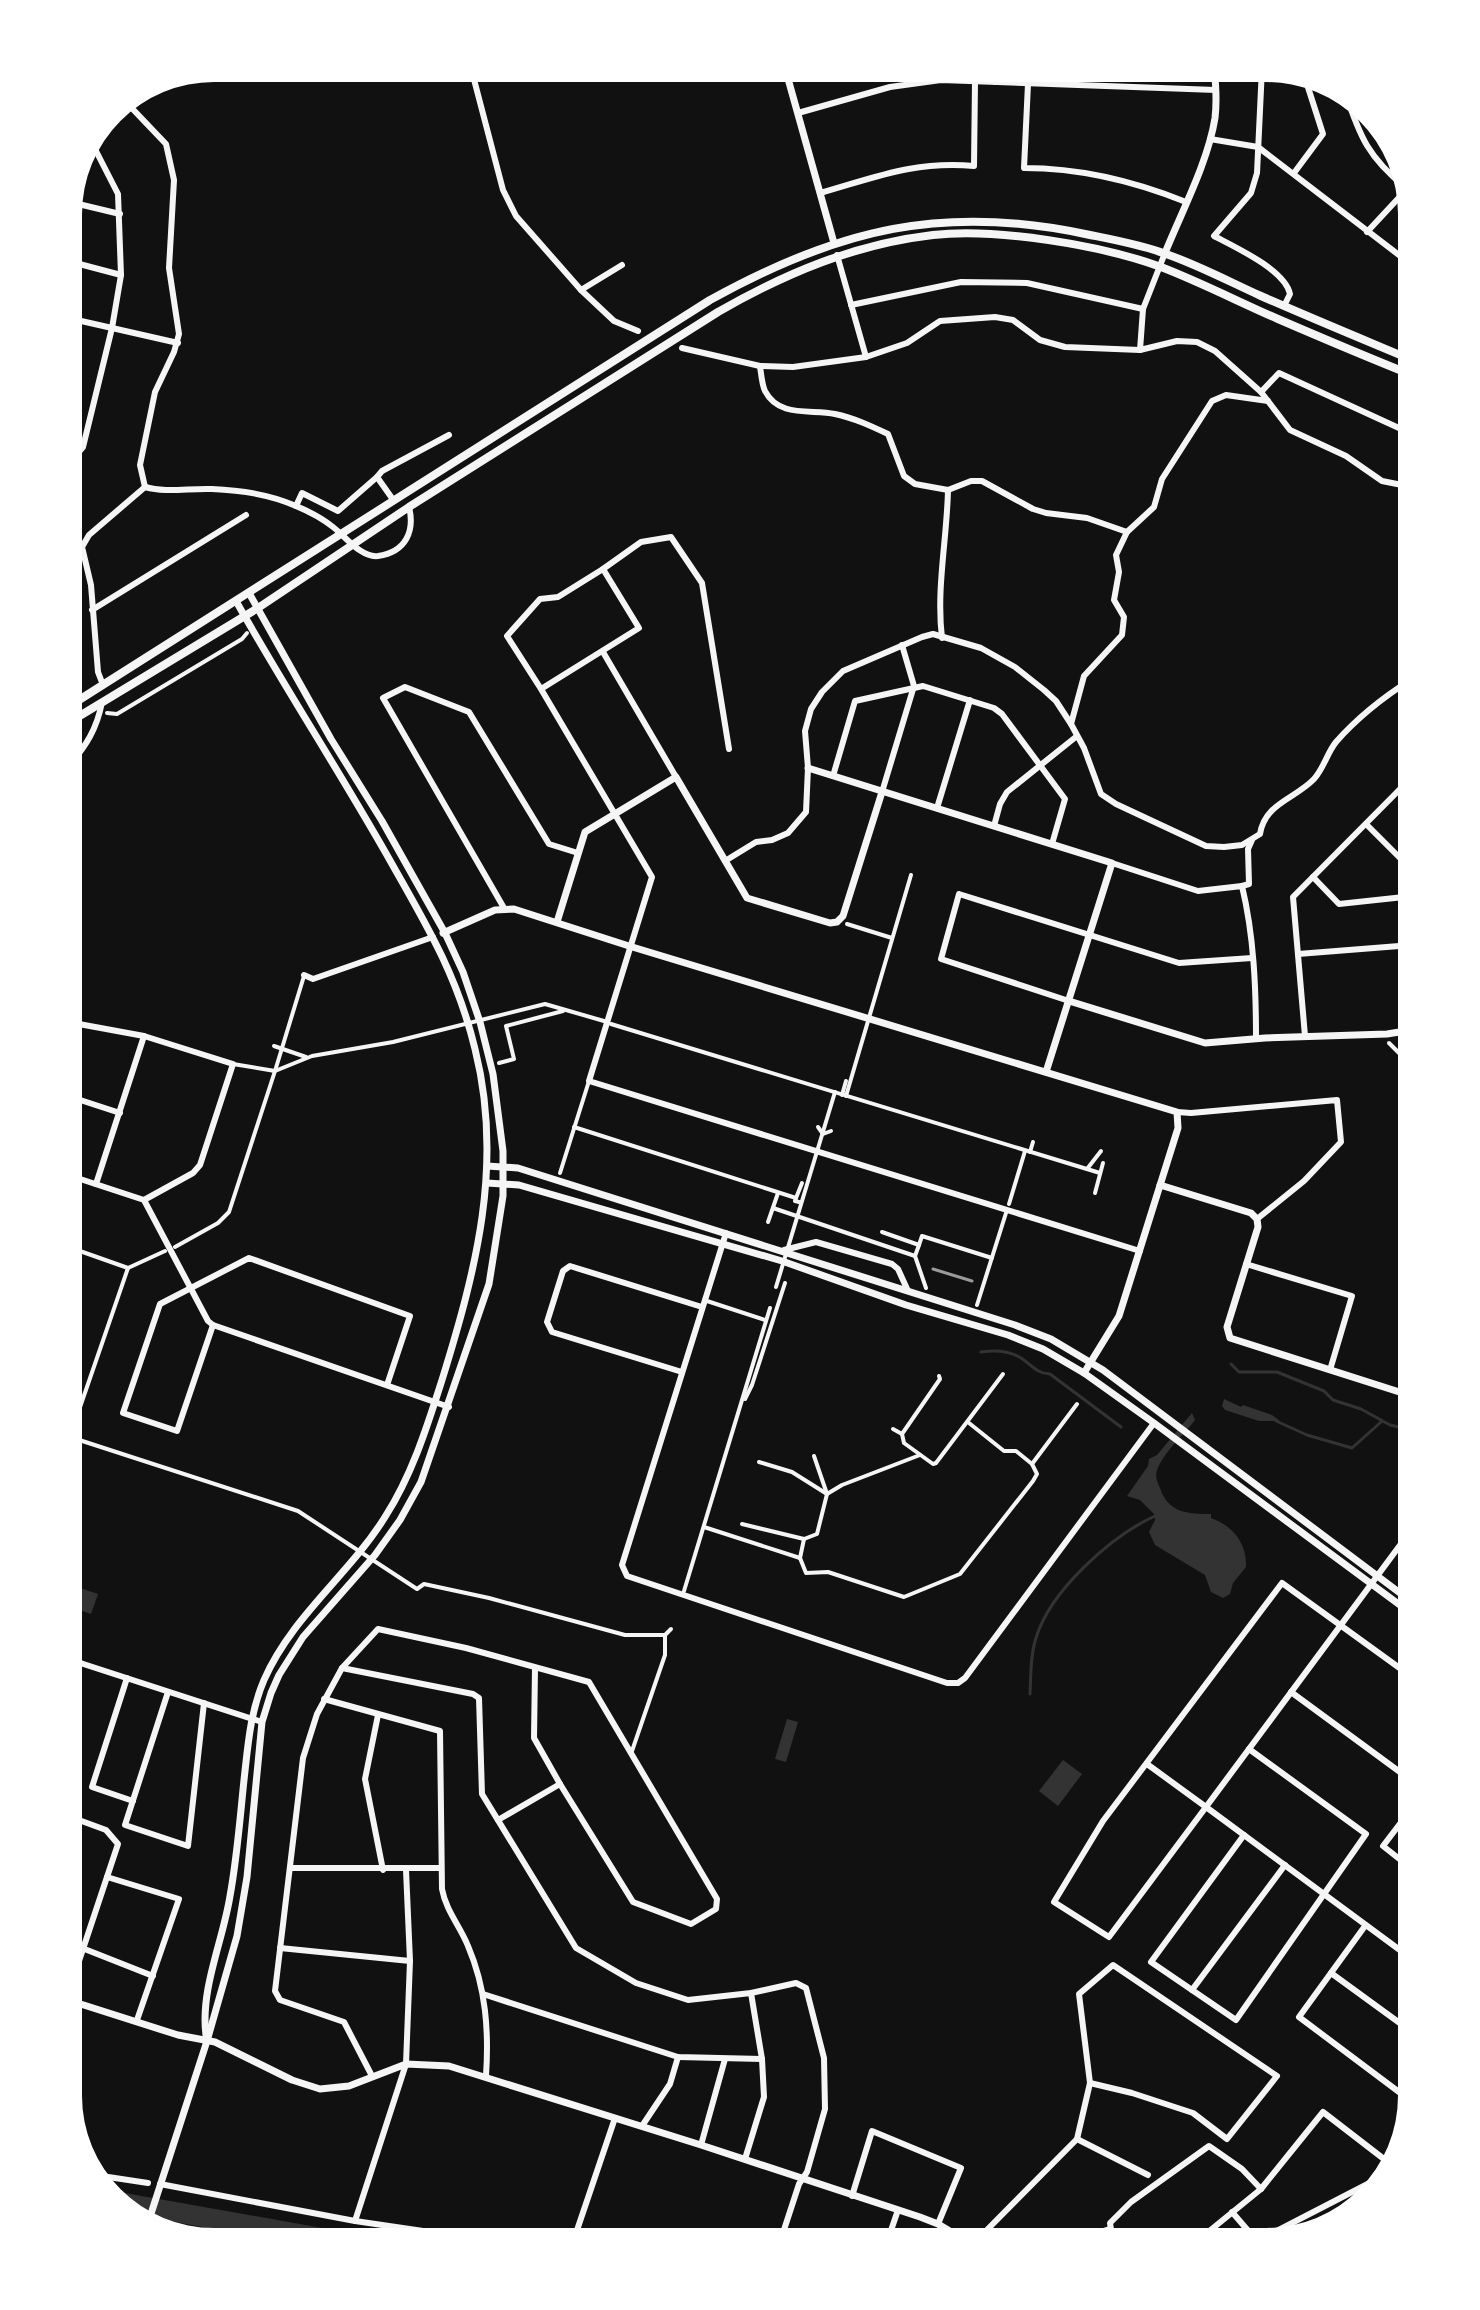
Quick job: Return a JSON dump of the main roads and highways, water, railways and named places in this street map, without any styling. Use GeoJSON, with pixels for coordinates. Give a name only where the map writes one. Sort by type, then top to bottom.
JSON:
{"type":"FeatureCollection","features":[{"type":"Feature","properties":{"kind":"main road"},"geometry":{"type":"LineString","coordinates":[[82,698],[710,300],[765,269],[834,243],[933,222],[984,221],[1055,227],[1165,253],[1398,354]]}},
{"type":"Feature","properties":{"kind":"main road"},"geometry":{"type":"LineString","coordinates":[[82,714],[244,617],[409,507],[718,312],[769,283],[837,255],[936,234],[1050,241],[1159,266],[1398,369]]}},
{"type":"Feature","properties":{"kind":"waterway"},"geometry":{"type":"LineString","coordinates":[[981,1352],[1017,1356],[1038,1371],[1050,1374],[1121,1427]]}},
{"type":"Feature","properties":{"kind":"waterway"},"geometry":{"type":"LineString","coordinates":[[1231,1364],[1239,1372],[1277,1372],[1398,1427]]}},
{"type":"Feature","properties":{"kind":"waterway"},"geometry":{"type":"LineString","coordinates":[[1276,1421],[1307,1435],[1352,1448],[1381,1422]]}},
{"type":"Feature","properties":{"kind":"waterway"},"geometry":{"type":"LineString","coordinates":[[1030,1694],[1034,1645],[1054,1602],[1102,1551],[1155,1516]]}},
{"type":"Feature","properties":{"kind":"waterway"},"geometry":{"type":"LineString","coordinates":[[140,2206],[265,2228]]}},
{"type":"Feature","properties":{"kind":"railway"},"geometry":{"type":"LineString","coordinates":[[933,1269],[972,1281]]}}]}
